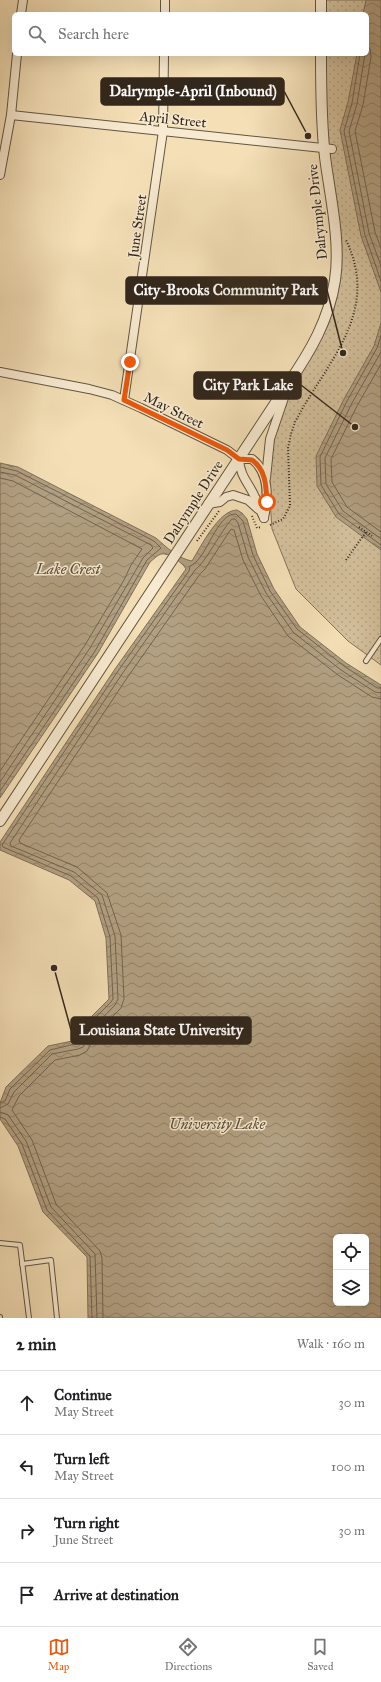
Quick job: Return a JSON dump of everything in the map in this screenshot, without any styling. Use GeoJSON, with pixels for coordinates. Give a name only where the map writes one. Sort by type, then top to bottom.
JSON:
{"type":"FeatureCollection","features":[{"type":"Feature","properties":{"kind":"street"},"geometry":{"type":"LineString","coordinates":[[21,12],[23,0]]}},
{"type":"Feature","properties":{"kind":"street"},"geometry":{"type":"LineString","coordinates":[[165,0],[165,12]]}},
{"type":"Feature","properties":{"kind":"street"},"geometry":{"type":"LineString","coordinates":[[321,0],[321,12]]}},
{"type":"Feature","properties":{"kind":"street"},"geometry":{"type":"LineString","coordinates":[[0,175],[11,115],[17,56]]}},
{"type":"Feature","properties":{"kind":"street","name":"June Street"},"geometry":{"type":"LineString","coordinates":[[124,400],[163,131],[164,56]]}},
{"type":"Feature","properties":{"kind":"street","name":"Dalrymple Drive"},"geometry":{"type":"LineString","coordinates":[[0,821],[307,356],[327,313],[336,277],[337,261],[328,149],[321,108],[321,56]]}},
{"type":"Feature","properties":{"kind":"street","name":"April Street"},"geometry":{"type":"LineString","coordinates":[[11,115],[328,149]]}},
{"type":"Feature","properties":{"kind":"street","name":"May Street"},"geometry":{"type":"LineString","coordinates":[[0,372],[101,392],[124,400],[227,450],[239,459],[248,458],[256,462],[263,473],[266,485],[267,502],[264,518],[260,512]]}},
{"type":"Feature","properties":{"kind":"street"},"geometry":{"type":"LineString","coordinates":[[266,485],[270,439],[288,384]]}},
{"type":"Feature","properties":{"kind":"street"},"geometry":{"type":"LineString","coordinates":[[239,459],[240,470],[255,497],[260,512]]}},
{"type":"Feature","properties":{"kind":"street"},"geometry":{"type":"LineString","coordinates":[[208,504],[220,502],[229,496],[237,496],[253,503],[260,512]]}},
{"type":"Feature","properties":{"kind":"lane"},"geometry":{"type":"LineString","coordinates":[[366,661],[381,639]]}},
{"type":"Feature","properties":{"kind":"lane"},"geometry":{"type":"LineString","coordinates":[[0,1242],[20,1245],[29,1318]]}},
{"type":"Feature","properties":{"kind":"lane"},"geometry":{"type":"LineString","coordinates":[[22,1264],[51,1260],[56,1318]]}},
{"type":"Feature","properties":{"kind":"path"},"geometry":{"type":"LineString","coordinates":[[274,524],[283,519],[290,506]]}},
{"type":"Feature","properties":{"kind":"path"},"geometry":{"type":"LineString","coordinates":[[196,544],[217,513],[223,507]]}},
{"type":"Feature","properties":{"kind":"path"},"geometry":{"type":"LineString","coordinates":[[251,514],[256,528]]}},
{"type":"Feature","properties":{"kind":"path"},"geometry":{"type":"LineString","coordinates":[[359,527],[372,536]]}},
{"type":"Feature","properties":{"kind":"path"},"geometry":{"type":"LineString","coordinates":[[346,560],[366,532]]}},
{"type":"Feature","properties":{"kind":"shaded area"},"geometry":{"type":"Polygon","coordinates":[[[321,0],[381,0],[381,665],[348,641],[296,589],[272,529],[267,456],[288,384],[324,322],[335,281],[322,56],[369,56],[369,12],[321,12],[321,0]]]}},
{"type":"Feature","properties":{"kind":"water"},"geometry":{"type":"Polygon","coordinates":[[[366,0],[381,0],[381,292],[361,236],[340,130],[348,102],[357,56],[369,56],[369,12],[363,12],[366,0]]]}},
{"type":"Feature","properties":{"kind":"water"},"geometry":{"type":"Polygon","coordinates":[[[381,323],[381,550],[336,517],[317,486],[316,456],[344,399],[374,346],[381,323]]]}},
{"type":"Feature","properties":{"kind":"water","name":"University Lake"},"geometry":{"type":"Polygon","coordinates":[[[0,463],[18,467],[156,538],[168,549],[182,558],[192,561],[205,538],[217,522],[230,512],[237,510],[247,519],[257,554],[274,589],[300,627],[346,663],[381,685],[381,1318],[88,1318],[87,1257],[43,1212],[18,1146],[0,1119],[0,1103],[6,1087],[48,1046],[77,1040],[82,1026],[109,999],[106,938],[95,901],[69,880],[0,850],[0,842],[115,669],[186,569],[179,561],[171,556],[161,554],[150,562],[98,653],[0,798],[0,463]]]}},
{"type":"Feature","properties":{"kind":"place","name":"Dalrymple-April (Inbound)"},"geometry":{"type":"Point","coordinates":[308,136]}},
{"type":"Feature","properties":{"kind":"place","name":"City-Brooks Community Park"},"geometry":{"type":"Point","coordinates":[343,353]}},
{"type":"Feature","properties":{"kind":"place","name":"City Park Lake"},"geometry":{"type":"Point","coordinates":[355,427]}},
{"type":"Feature","properties":{"kind":"place","name":"Louisiana State University"},"geometry":{"type":"Point","coordinates":[54,968]}},
{"type":"Feature","properties":{"kind":"route"},"geometry":{"type":"LineString","coordinates":[[130,362],[124,400],[227,450],[239,459],[248,458],[256,462],[265,478],[267,502]]}},
{"type":"Feature","properties":{"kind":"water label","name":"Lake Crest"},"geometry":{"type":"Point","coordinates":[68,569]}}]}
